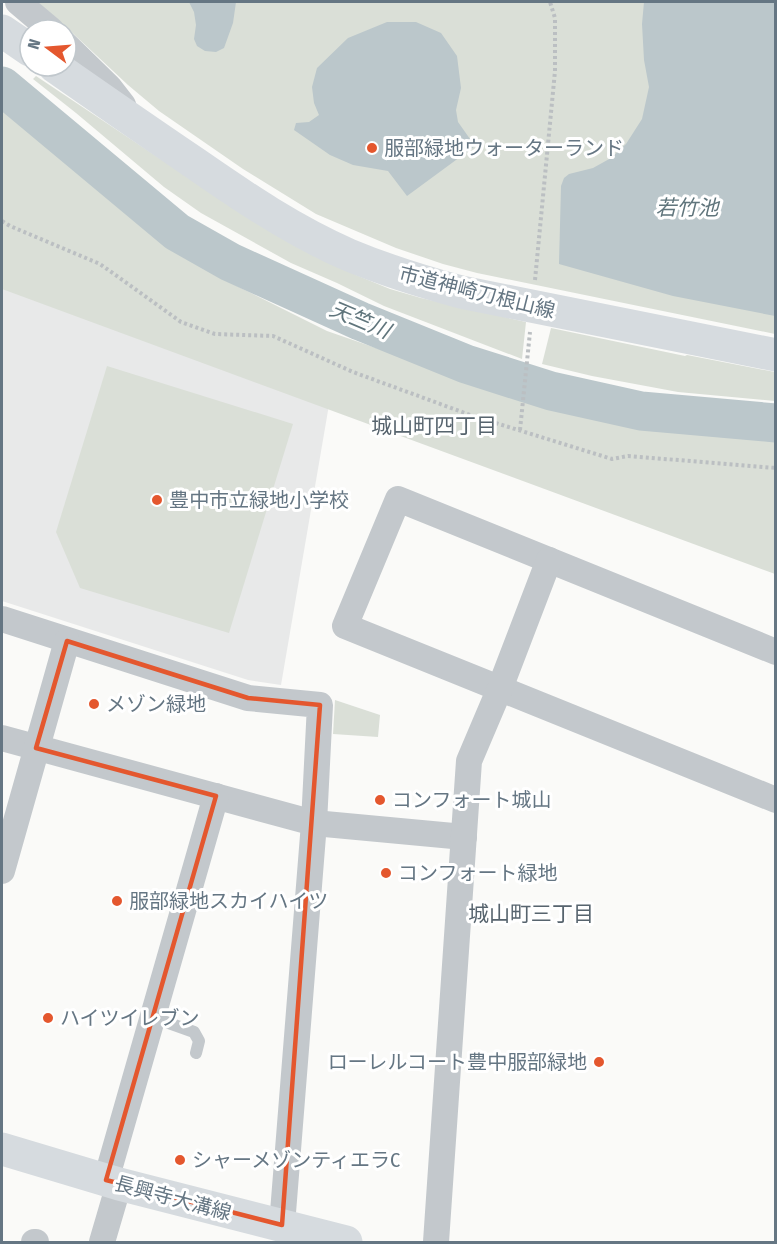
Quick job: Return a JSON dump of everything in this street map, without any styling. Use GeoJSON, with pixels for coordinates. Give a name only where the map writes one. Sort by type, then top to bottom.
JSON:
{"type":"FeatureCollection","features":[{"type":"Feature","properties":{"kind":"street"},"geometry":{"type":"LineString","coordinates":[[18,2],[37,18]]}},
{"type":"Feature","properties":{"kind":"street"},"geometry":{"type":"LineString","coordinates":[[2,31],[18,42]]}},
{"type":"Feature","properties":{"kind":"street"},"geometry":{"type":"LineString","coordinates":[[78,57],[121,101],[128,117]]}},
{"type":"Feature","properties":{"kind":"street","name":"市道神崎刀根山線"},"geometry":{"type":"LineString","coordinates":[[71,78],[249,200],[285,222],[379,267],[461,292],[776,355]]}},
{"type":"Feature","properties":{"kind":"street"},"geometry":{"type":"LineString","coordinates":[[776,652],[398,500],[345,626],[776,800]]}},
{"type":"Feature","properties":{"kind":"street"},"geometry":{"type":"LineString","coordinates":[[436,1242],[469,761],[500,688],[549,560]]}},
{"type":"Feature","properties":{"kind":"street"},"geometry":{"type":"LineString","coordinates":[[2,620],[248,698],[320,705],[314,823],[282,1226]]}},
{"type":"Feature","properties":{"kind":"street"},"geometry":{"type":"LineString","coordinates":[[2,872],[67,641]]}},
{"type":"Feature","properties":{"kind":"street"},"geometry":{"type":"LineString","coordinates":[[2,738],[314,823],[464,837]]}},
{"type":"Feature","properties":{"kind":"street"},"geometry":{"type":"LineString","coordinates":[[102,1242],[113,1182],[152,1017],[216,796]]}},
{"type":"Feature","properties":{"kind":"street","name":"長興寺大溝線"},"geometry":{"type":"LineString","coordinates":[[2,1149],[113,1182],[346,1242]]}},
{"type":"Feature","properties":{"kind":"lane"},"geometry":{"type":"LineString","coordinates":[[152,1017],[194,1032],[199,1041],[196,1053]]}},
{"type":"Feature","properties":{"kind":"path"},"geometry":{"type":"LineString","coordinates":[[549,133],[555,71],[555,18],[550,2]]}},
{"type":"Feature","properties":{"kind":"path"},"geometry":{"type":"LineString","coordinates":[[2,221],[100,264],[181,322],[215,334],[273,336],[353,372],[473,416],[612,459],[628,456],[776,468]]}},
{"type":"Feature","properties":{"kind":"highlighted area"},"geometry":{"type":"Polygon","coordinates":[[[67,641],[248,698],[320,705],[282,1225],[106,1180],[216,796],[36,748],[67,641]]]}},
{"type":"Feature","properties":{"kind":"shaded area"},"geometry":{"type":"Polygon","coordinates":[[[38,2],[775,2],[775,334],[477,273],[396,248],[316,214],[243,169],[159,111],[78,38],[78,18],[55,18],[38,2]]]}},
{"type":"Feature","properties":{"kind":"shaded area"},"geometry":{"type":"Polygon","coordinates":[[[39,78],[168,164],[356,275],[390,289],[421,298],[526,322],[522,359],[384,306],[291,263],[201,213],[164,187],[33,79],[39,78]]]}},
{"type":"Feature","properties":{"kind":"shaded area"},"geometry":{"type":"Polygon","coordinates":[[[2,110],[93,175],[150,230],[223,279],[327,331],[529,401],[621,423],[775,438],[775,574],[2,289],[2,110]]]}},
{"type":"Feature","properties":{"kind":"shaded area","name":"豊中市立緑地小学校"},"geometry":{"type":"Polygon","coordinates":[[[2,284],[330,399],[281,685],[248,680],[2,601],[2,284]]]}},
{"type":"Feature","properties":{"kind":"shaded area"},"geometry":{"type":"Polygon","coordinates":[[[551,328],[775,372],[775,401],[678,392],[542,364],[551,328]]]}},
{"type":"Feature","properties":{"kind":"shaded area"},"geometry":{"type":"Polygon","coordinates":[[[107,366],[293,424],[229,633],[80,588],[56,532],[107,366]]]}},
{"type":"Feature","properties":{"kind":"shaded area"},"geometry":{"type":"Polygon","coordinates":[[[335,700],[380,715],[378,737],[333,734],[335,700]]]}},
{"type":"Feature","properties":{"kind":"water"},"geometry":{"type":"Polygon","coordinates":[[[189,2],[236,2],[233,23],[224,48],[216,52],[205,51],[197,46],[194,39],[196,25],[194,12],[189,2]]]}},
{"type":"Feature","properties":{"kind":"water","name":"若竹池"},"geometry":{"type":"Polygon","coordinates":[[[644,2],[775,2],[775,316],[673,296],[559,264],[561,186],[564,178],[569,174],[593,168],[611,158],[626,144],[642,119],[649,87],[644,60],[642,24],[644,2]]]}},
{"type":"Feature","properties":{"kind":"water"},"geometry":{"type":"Polygon","coordinates":[[[387,22],[416,22],[441,33],[457,56],[461,88],[456,110],[458,122],[475,146],[407,196],[388,171],[353,165],[330,155],[294,130],[296,123],[309,122],[319,115],[314,103],[312,87],[317,68],[348,38],[387,22]]]}},
{"type":"Feature","properties":{"kind":"waterway","name":"天竺川"},"geometry":{"type":"LineString","coordinates":[[2,86],[177,232],[230,262],[360,321],[466,364],[551,391],[641,411],[776,423]]}},
{"type":"Feature","properties":{"kind":"place","name":"服部緑地ウォーターランド"},"geometry":{"type":"Point","coordinates":[372,148]}},
{"type":"Feature","properties":{"kind":"place","name":"豊中市立緑地小学校"},"geometry":{"type":"Point","coordinates":[157,500]}},
{"type":"Feature","properties":{"kind":"place","name":"メゾン緑地"},"geometry":{"type":"Point","coordinates":[94,704]}},
{"type":"Feature","properties":{"kind":"place","name":"コンフォート城山"},"geometry":{"type":"Point","coordinates":[380,800]}},
{"type":"Feature","properties":{"kind":"place","name":"コンフォート緑地"},"geometry":{"type":"Point","coordinates":[386,873]}},
{"type":"Feature","properties":{"kind":"place","name":"服部緑地スカイハイツ"},"geometry":{"type":"Point","coordinates":[117,901]}},
{"type":"Feature","properties":{"kind":"place","name":"ハイツイレブン"},"geometry":{"type":"Point","coordinates":[48,1018]}},
{"type":"Feature","properties":{"kind":"place","name":"ローレルコート豊中服部緑地"},"geometry":{"type":"Point","coordinates":[599,1062]}},
{"type":"Feature","properties":{"kind":"place","name":"シャーメゾンティエラC"},"geometry":{"type":"Point","coordinates":[180,1160]}},
{"type":"Feature","properties":{"kind":"district","name":"城山町四丁目"},"geometry":{"type":"Point","coordinates":[434,426]}},
{"type":"Feature","properties":{"kind":"district","name":"城山町三丁目"},"geometry":{"type":"Point","coordinates":[531,914]}}]}
